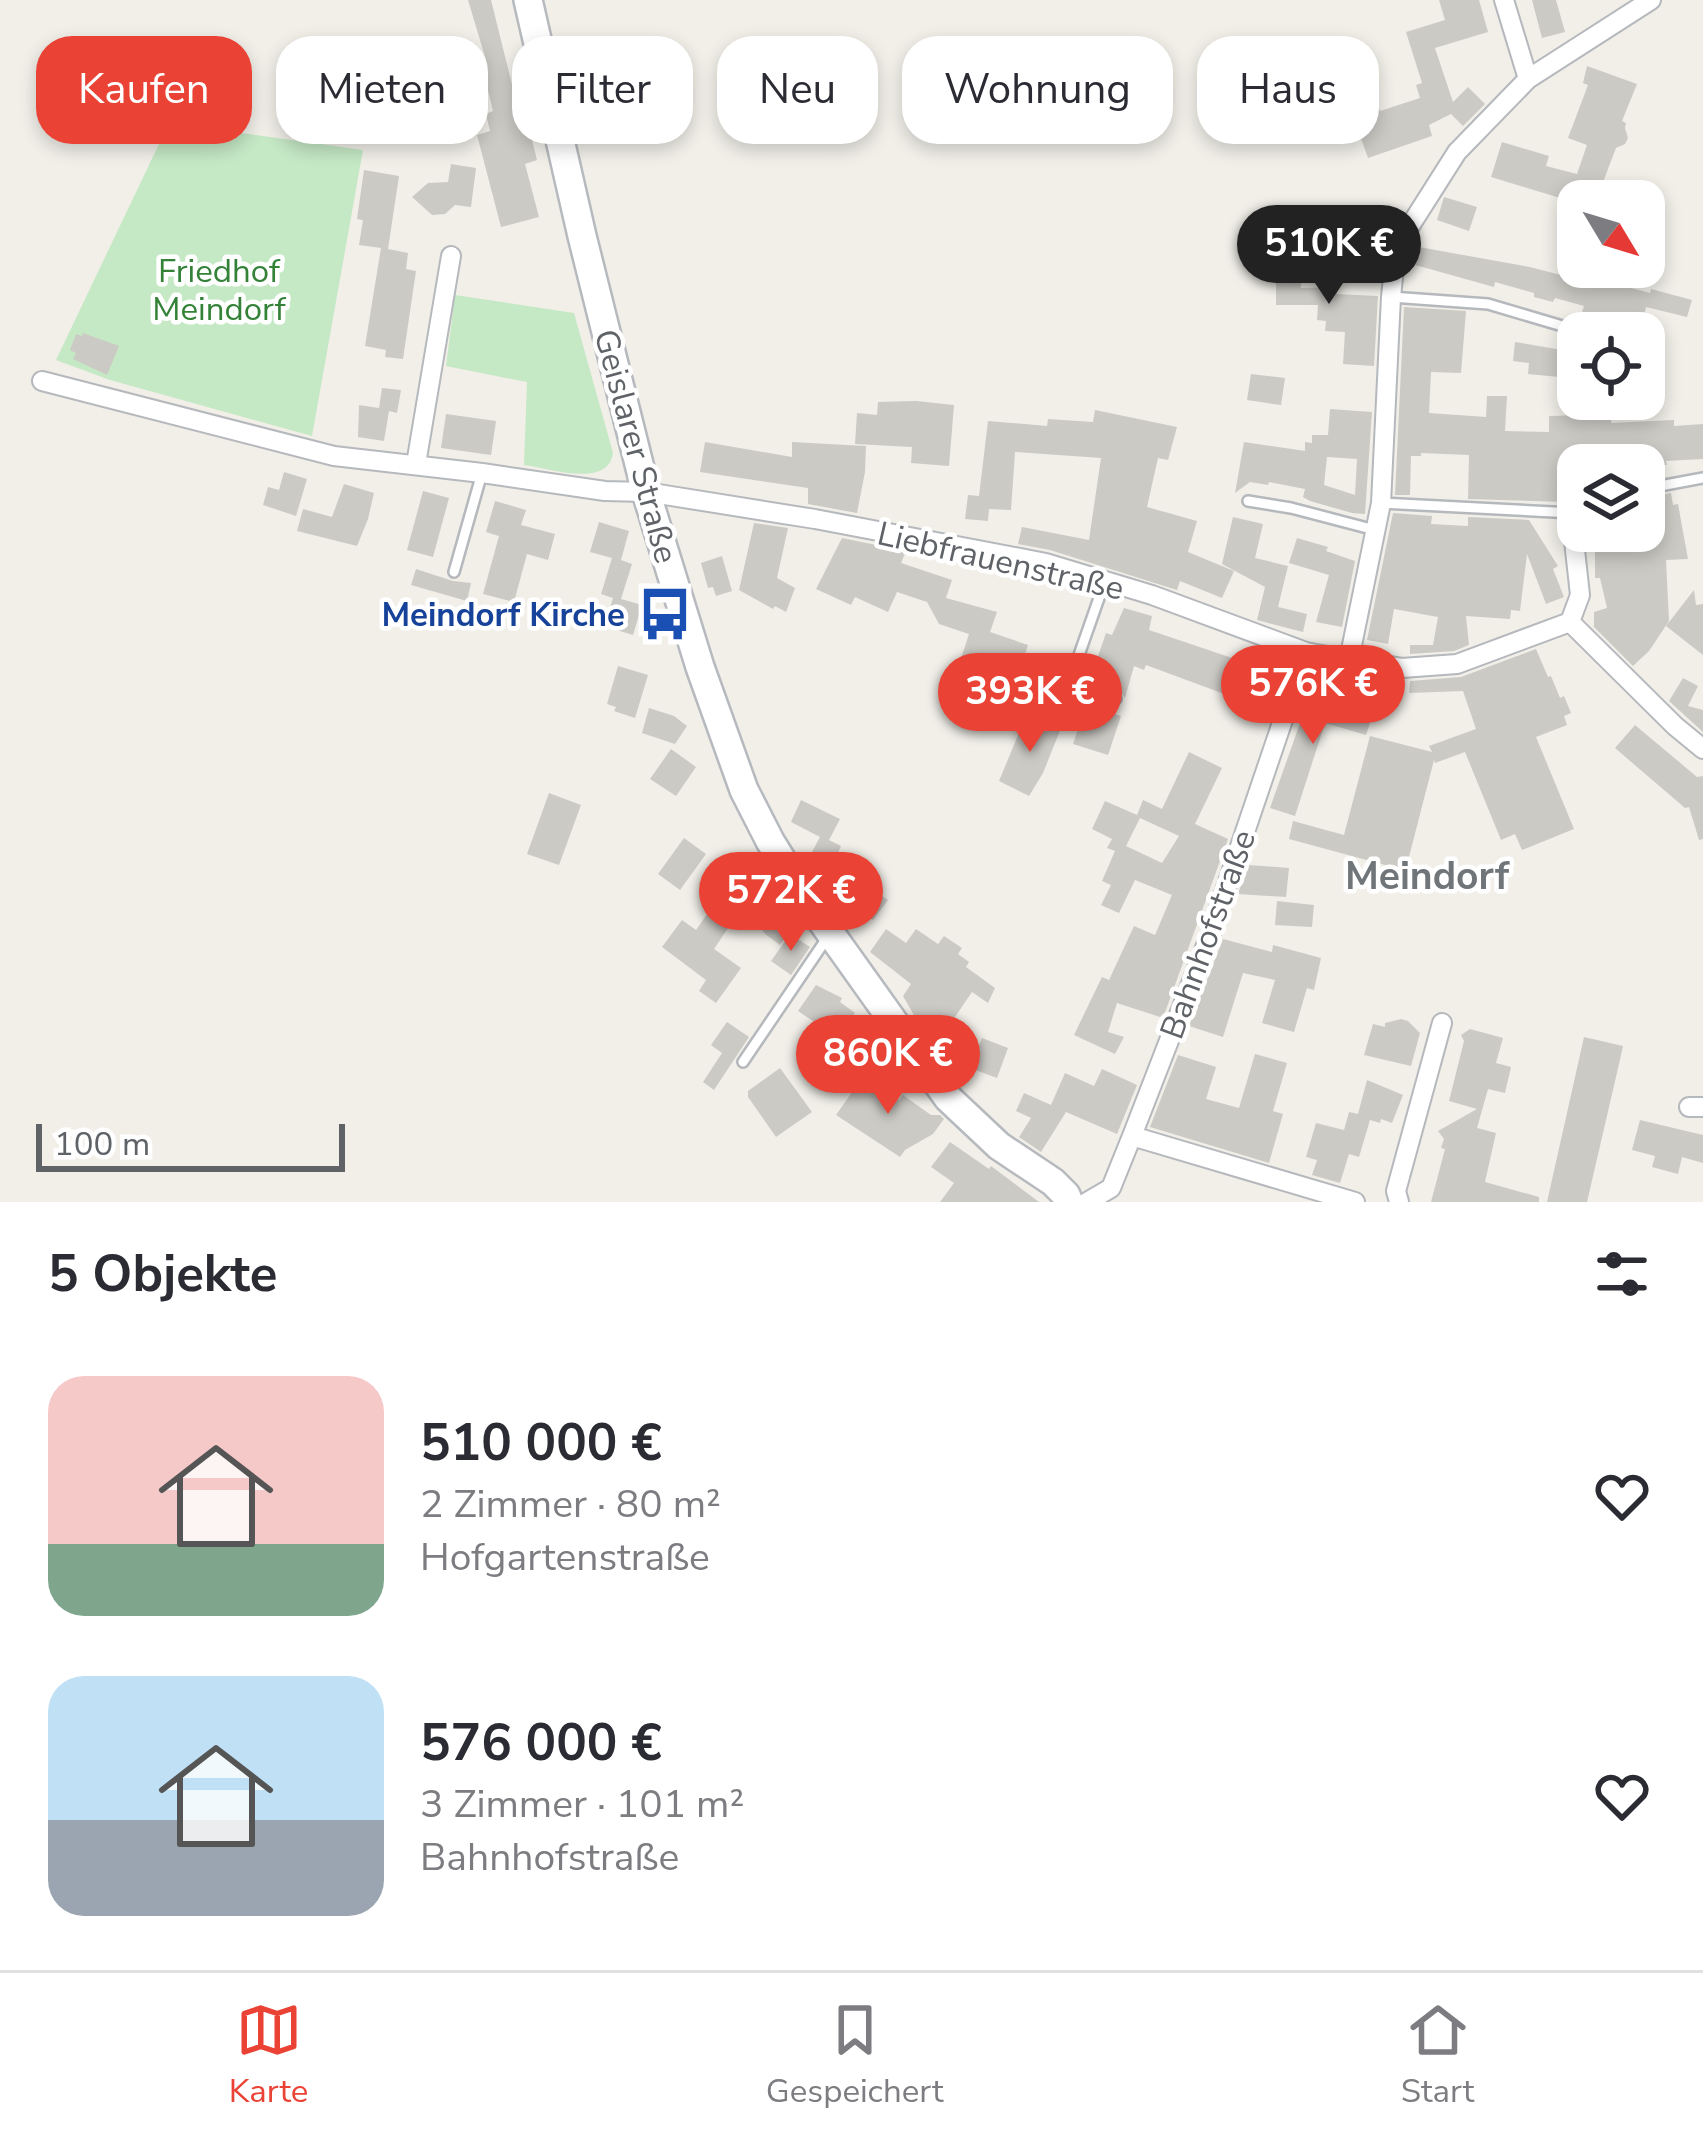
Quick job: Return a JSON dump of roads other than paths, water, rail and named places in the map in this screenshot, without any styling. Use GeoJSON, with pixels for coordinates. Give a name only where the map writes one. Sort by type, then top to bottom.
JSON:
{"type":"FeatureCollection","features":[{"type":"Feature","properties":{"kind":"main road","name":"Geislarer Straße"},"geometry":{"type":"LineString","coordinates":[[528,0],[646,492],[738,775],[770,842],[948,1098],[975,1127],[1053,1182],[1069,1202]]}},
{"type":"Feature","properties":{"kind":"street"},"geometry":{"type":"LineString","coordinates":[[1504,0],[1528,80]]}},
{"type":"Feature","properties":{"kind":"street"},"geometry":{"type":"LineString","coordinates":[[1349,660],[1381,503],[1396,248],[1456,152],[1528,80],[1651,0]]}},
{"type":"Feature","properties":{"kind":"street"},"geometry":{"type":"LineString","coordinates":[[416,464],[452,256]]}},
{"type":"Feature","properties":{"kind":"street","name":"Liebfrauenstraße"},"geometry":{"type":"LineString","coordinates":[[42,381],[334,456],[605,491],[646,492],[1046,563],[1152,595],[1306,652],[1349,660],[1402,668],[1457,664],[1570,622]]}},
{"type":"Feature","properties":{"kind":"street"},"geometry":{"type":"LineString","coordinates":[[1577,552],[1580,595],[1570,622],[1703,749]]}},
{"type":"Feature","properties":{"kind":"street","name":"Bahnhofstraße"},"geometry":{"type":"LineString","coordinates":[[1087,1202],[1111,1195],[1210,935],[1306,652]]}},
{"type":"Feature","properties":{"kind":"street"},"geometry":{"type":"LineString","coordinates":[[1399,1202],[1396,1191],[1442,1023]]}},
{"type":"Feature","properties":{"kind":"street"},"geometry":{"type":"LineString","coordinates":[[1132,1136],[1355,1202]]}},
{"type":"Feature","properties":{"kind":"lane"},"geometry":{"type":"LineString","coordinates":[[1391,297],[1488,304],[1557,324]]}},
{"type":"Feature","properties":{"kind":"lane"},"geometry":{"type":"LineString","coordinates":[[454,572],[482,473]]}},
{"type":"Feature","properties":{"kind":"lane"},"geometry":{"type":"LineString","coordinates":[[1665,485],[1703,478]]}},
{"type":"Feature","properties":{"kind":"lane"},"geometry":{"type":"LineString","coordinates":[[1248,501],[1375,530]]}},
{"type":"Feature","properties":{"kind":"lane"},"geometry":{"type":"LineString","coordinates":[[1381,503],[1557,512]]}},
{"type":"Feature","properties":{"kind":"lane"},"geometry":{"type":"LineString","coordinates":[[1105,581],[1073,683],[1116,699]]}},
{"type":"Feature","properties":{"kind":"lane"},"geometry":{"type":"LineString","coordinates":[[743,1062],[830,934]]}},
{"type":"Feature","properties":{"kind":"place","name":"Meindorf Kirche"},"geometry":{"type":"Point","coordinates":[665,614]}},
{"type":"Feature","properties":{"kind":"district","name":"Meindorf"},"geometry":{"type":"Point","coordinates":[1427,875]}},
{"type":"Feature","properties":{"kind":"park label","name":"Friedhof Meindorf"},"geometry":{"type":"Point","coordinates":[219,289]}}]}
